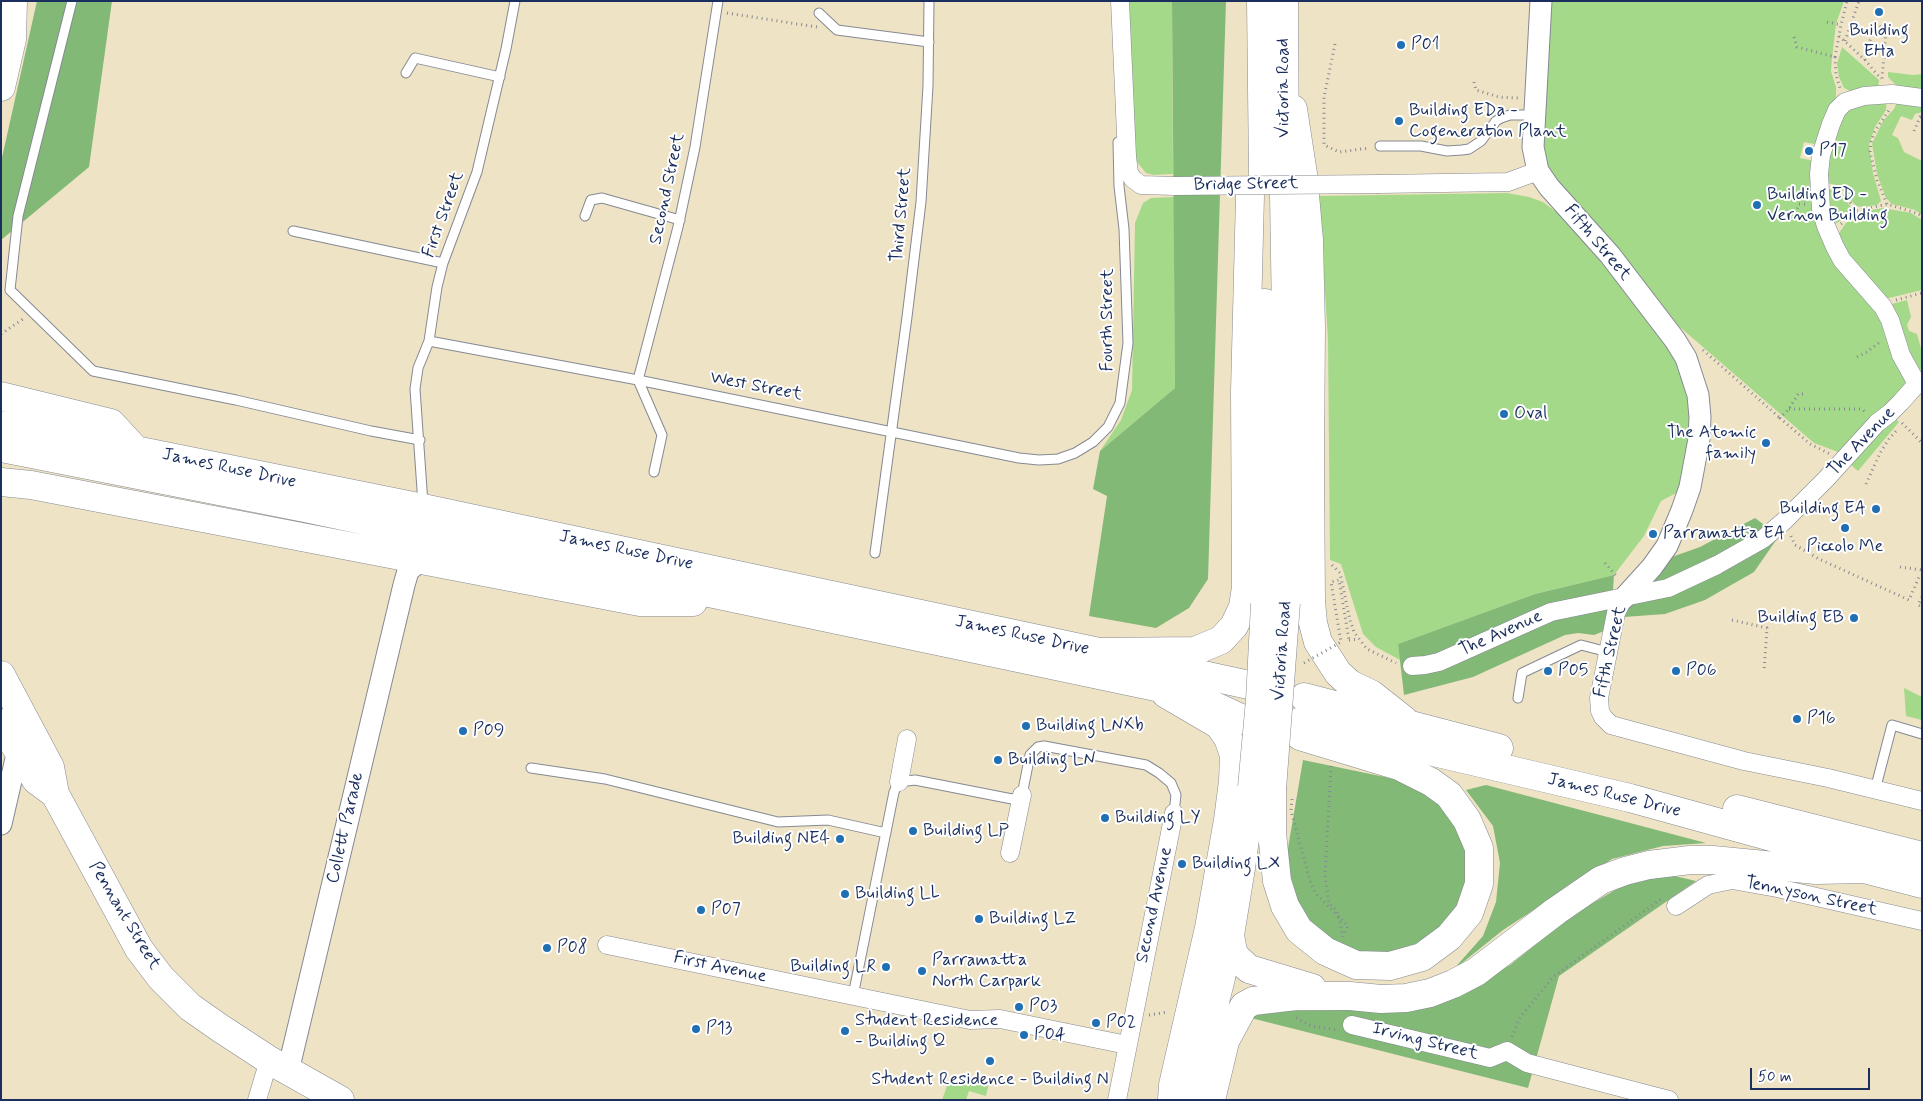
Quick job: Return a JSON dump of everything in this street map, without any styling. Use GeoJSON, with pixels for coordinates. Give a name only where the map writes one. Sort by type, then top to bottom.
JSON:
{"type":"FeatureCollection","features":[{"type":"Feature","properties":{"kind":"main road"},"geometry":{"type":"LineString","coordinates":[[1,24],[7,1]]}},
{"type":"Feature","properties":{"kind":"main road"},"geometry":{"type":"LineString","coordinates":[[1,86],[12,39],[13,1]]}},
{"type":"Feature","properties":{"kind":"main road","name":"Victoria Road"},"geometry":{"type":"LineString","coordinates":[[1261,1],[1262,33],[1250,73],[1275,185]]}},
{"type":"Feature","properties":{"kind":"main road","name":"Victoria Road"},"geometry":{"type":"LineString","coordinates":[[1211,1100],[1226,1039],[1260,873],[1272,789],[1276,603],[1275,185],[1285,58],[1284,1]]}},
{"type":"Feature","properties":{"kind":"main road"},"geometry":{"type":"LineString","coordinates":[[1098,652],[1195,651],[1221,640],[1234,626],[1242,607],[1246,586],[1245,392],[1275,185]]}},
{"type":"Feature","properties":{"kind":"main road"},"geometry":{"type":"LineString","coordinates":[[1275,185],[1309,240],[1313,623],[1318,642],[1338,673],[1350,684],[1371,694],[1411,726]]}},
{"type":"Feature","properties":{"kind":"main road"},"geometry":{"type":"LineString","coordinates":[[1,396],[111,423],[135,450]]}},
{"type":"Feature","properties":{"kind":"main road","name":"James Ruse Drive"},"geometry":{"type":"LineString","coordinates":[[1,425],[423,508],[1098,652],[1248,705],[1193,696],[915,635],[305,508],[1,448]]}},
{"type":"Feature","properties":{"kind":"main road"},"geometry":{"type":"LineString","coordinates":[[1,482],[31,485],[389,552],[640,602],[722,602],[731,598]]}},
{"type":"Feature","properties":{"kind":"main road","name":"Pennant Street"},"geometry":{"type":"LineString","coordinates":[[1,675],[36,780],[55,794],[139,949],[161,978],[190,1006],[279,1066],[340,1100]]}},
{"type":"Feature","properties":{"kind":"main road"},"geometry":{"type":"LineString","coordinates":[[1156,687],[1219,725],[1228,738],[1234,755],[1228,820],[1210,928],[1173,1085],[1172,1100]]}},
{"type":"Feature","properties":{"kind":"main road"},"geometry":{"type":"LineString","coordinates":[[1272,789],[1272,833],[1277,881],[1285,906],[1299,930],[1325,951],[1356,964],[1390,966],[1422,957],[1449,937],[1469,913],[1479,884],[1478,848],[1468,820],[1448,795],[1431,782],[1399,766],[1302,707]]}},
{"type":"Feature","properties":{"kind":"main road","name":"James Ruse Drive"},"geometry":{"type":"LineString","coordinates":[[1302,707],[1411,726],[1922,856]]}},
{"type":"Feature","properties":{"kind":"main road","name":"James Ruse Drive"},"geometry":{"type":"LineString","coordinates":[[1302,707],[1822,851],[1864,869],[1922,884]]}},
{"type":"Feature","properties":{"kind":"main road","name":"Pennant Street"},"geometry":{"type":"LineString","coordinates":[[1,723],[23,739]]}},
{"type":"Feature","properties":{"kind":"main road","name":"Victoria Road"},"geometry":{"type":"LineString","coordinates":[[1190,1100],[1221,978],[1241,868],[1272,789]]}},
{"type":"Feature","properties":{"kind":"main road"},"geometry":{"type":"LineString","coordinates":[[1226,1039],[1244,1006],[1253,1001],[1296,996],[1406,998],[1430,993],[1453,984],[1476,972],[1556,911],[1601,880],[1625,871],[1649,865],[1690,860],[1713,860],[1816,870],[1864,869]]}},
{"type":"Feature","properties":{"kind":"main road"},"geometry":{"type":"LineString","coordinates":[[1230,935],[1233,952],[1242,964],[1264,975],[1350,996]]}},
{"type":"Feature","properties":{"kind":"street","name":"Bridge Street"},"geometry":{"type":"LineString","coordinates":[[1120,1],[1127,156],[1129,173],[1141,185],[1508,182],[1538,172]]}},
{"type":"Feature","properties":{"kind":"street","name":"Fifth Street"},"geometry":{"type":"LineString","coordinates":[[1541,1],[1529,107],[1534,156],[1538,172],[1610,256],[1675,340],[1686,358],[1698,395],[1700,417],[1699,439],[1692,480],[1667,546],[1652,566],[1623,592],[1616,613],[1599,705],[1603,717],[1611,725],[1744,761],[1922,802]]}},
{"type":"Feature","properties":{"kind":"street"},"geometry":{"type":"LineString","coordinates":[[1845,102],[1864,96],[1892,94],[1922,98]]}},
{"type":"Feature","properties":{"kind":"street","name":"The Avenue"},"geometry":{"type":"LineString","coordinates":[[1412,666],[1425,665],[1446,659],[1551,612],[1623,592],[1668,588],[1688,580],[1741,552],[1784,522],[1877,423],[1898,417],[1917,384],[1902,355],[1890,320],[1881,304],[1842,260],[1830,235],[1821,209],[1819,184],[1822,155],[1837,110],[1845,102]]}},
{"type":"Feature","properties":{"kind":"street"},"geometry":{"type":"LineString","coordinates":[[389,552],[403,564],[404,585]]}},
{"type":"Feature","properties":{"kind":"street"},"geometry":{"type":"LineString","coordinates":[[404,585],[408,571],[415,565],[428,560]]}},
{"type":"Feature","properties":{"kind":"street","name":"Collett Parade"},"geometry":{"type":"LineString","coordinates":[[279,1066],[404,585]]}},
{"type":"Feature","properties":{"kind":"street"},"geometry":{"type":"LineString","coordinates":[[1,824],[23,739]]}},
{"type":"Feature","properties":{"kind":"street"},"geometry":{"type":"LineString","coordinates":[[899,782],[907,739]]}},
{"type":"Feature","properties":{"kind":"street","name":"Second Avenue"},"geometry":{"type":"LineString","coordinates":[[1010,853],[1022,795]]}},
{"type":"Feature","properties":{"kind":"street","name":"Second Avenue"},"geometry":{"type":"LineString","coordinates":[[1117,1100],[1174,813]]}},
{"type":"Feature","properties":{"kind":"street","name":"Tennyson Street"},"geometry":{"type":"LineString","coordinates":[[1676,906],[1708,885],[1732,880],[1777,888],[1922,921]]}},
{"type":"Feature","properties":{"kind":"street","name":"First Avenue"},"geometry":{"type":"LineString","coordinates":[[607,945],[970,1020],[1000,1019],[1127,1044]]}},
{"type":"Feature","properties":{"kind":"street","name":"Irving Street"},"geometry":{"type":"LineString","coordinates":[[1352,1025],[1490,1058],[1507,1051]]}},
{"type":"Feature","properties":{"kind":"street"},"geometry":{"type":"LineString","coordinates":[[1507,1051],[1527,1063],[1669,1100]]}},
{"type":"Feature","properties":{"kind":"street"},"geometry":{"type":"LineString","coordinates":[[257,1100],[279,1066]]}},
{"type":"Feature","properties":{"kind":"lane"},"geometry":{"type":"LineString","coordinates":[[72,1],[18,216],[10,290],[93,371],[420,440]]}},
{"type":"Feature","properties":{"kind":"lane","name":"First Street"},"geometry":{"type":"LineString","coordinates":[[423,508],[420,440],[415,389],[418,368],[429,341],[437,287],[443,263],[477,172],[500,77],[515,1]]}},
{"type":"Feature","properties":{"kind":"lane","name":"Third Street"},"geometry":{"type":"LineString","coordinates":[[875,553],[921,202],[928,86],[929,1]]}},
{"type":"Feature","properties":{"kind":"lane","name":"Fourth Street"},"geometry":{"type":"LineString","coordinates":[[1076,453],[1093,442],[1108,427],[1120,403],[1128,343],[1124,229],[1119,186],[1113,1]]}},
{"type":"Feature","properties":{"kind":"lane","name":"Second Street"},"geometry":{"type":"LineString","coordinates":[[638,380],[680,220],[695,147],[718,6]]}},
{"type":"Feature","properties":{"kind":"lane"},"geometry":{"type":"LineString","coordinates":[[819,13],[836,30],[929,42]]}},
{"type":"Feature","properties":{"kind":"lane"},"geometry":{"type":"LineString","coordinates":[[406,74],[415,58],[500,77]]}},
{"type":"Feature","properties":{"kind":"lane"},"geometry":{"type":"LineString","coordinates":[[1380,146],[1421,146],[1447,151],[1469,149],[1481,141],[1501,118],[1529,107]]}},
{"type":"Feature","properties":{"kind":"lane"},"geometry":{"type":"LineString","coordinates":[[584,216],[591,200],[602,198],[680,220]]}},
{"type":"Feature","properties":{"kind":"lane"},"geometry":{"type":"LineString","coordinates":[[293,231],[443,263]]}},
{"type":"Feature","properties":{"kind":"lane","name":"West Street"},"geometry":{"type":"LineString","coordinates":[[429,341],[638,380],[1039,460],[1058,459],[1076,453]]}},
{"type":"Feature","properties":{"kind":"lane"},"geometry":{"type":"LineString","coordinates":[[638,380],[662,435],[654,472]]}},
{"type":"Feature","properties":{"kind":"lane"},"geometry":{"type":"LineString","coordinates":[[1518,698],[1522,674],[1581,646],[1608,652]]}},
{"type":"Feature","properties":{"kind":"lane"},"geometry":{"type":"LineString","coordinates":[[1875,790],[1892,725],[1922,734]]}},
{"type":"Feature","properties":{"kind":"lane","name":"Second Avenue"},"geometry":{"type":"LineString","coordinates":[[1022,795],[1030,755],[1038,747],[1044,746],[1146,765],[1171,783],[1176,795],[1174,813]]}},
{"type":"Feature","properties":{"kind":"lane"},"geometry":{"type":"LineString","coordinates":[[530,768],[605,779],[778,822],[828,820],[886,832]]}},
{"type":"Feature","properties":{"kind":"lane"},"geometry":{"type":"LineString","coordinates":[[853,996],[894,792],[899,782],[915,780],[1012,799],[1022,795]]}},
{"type":"Feature","properties":{"kind":"path"},"geometry":{"type":"LineString","coordinates":[[1845,102],[1836,75],[1835,57],[1847,1]]}},
{"type":"Feature","properties":{"kind":"path"},"geometry":{"type":"LineString","coordinates":[[1845,41],[1859,1]]}},
{"type":"Feature","properties":{"kind":"path"},"geometry":{"type":"LineString","coordinates":[[718,6],[824,28]]}},
{"type":"Feature","properties":{"kind":"path"},"geometry":{"type":"LineString","coordinates":[[1865,60],[1876,17]]}},
{"type":"Feature","properties":{"kind":"path"},"geometry":{"type":"LineString","coordinates":[[1827,22],[1841,25]]}},
{"type":"Feature","properties":{"kind":"path"},"geometry":{"type":"LineString","coordinates":[[1839,36],[1865,60],[1882,80],[1886,30],[1875,24]]}},
{"type":"Feature","properties":{"kind":"path"},"geometry":{"type":"LineString","coordinates":[[1794,37],[1797,48],[1835,57]]}},
{"type":"Feature","properties":{"kind":"path"},"geometry":{"type":"LineString","coordinates":[[1335,44],[1324,97],[1324,145],[1339,152],[1380,146]]}},
{"type":"Feature","properties":{"kind":"path"},"geometry":{"type":"LineString","coordinates":[[1474,82],[1476,90],[1529,107]]}},
{"type":"Feature","properties":{"kind":"path"},"geometry":{"type":"LineString","coordinates":[[1886,204],[1877,180],[1870,152],[1875,131],[1891,107],[1892,94]]}},
{"type":"Feature","properties":{"kind":"path"},"geometry":{"type":"LineString","coordinates":[[1914,131],[1920,117],[1922,117]]}},
{"type":"Feature","properties":{"kind":"path"},"geometry":{"type":"LineString","coordinates":[[1819,184],[1831,186],[1842,192],[1857,211]]}},
{"type":"Feature","properties":{"kind":"path"},"geometry":{"type":"LineString","coordinates":[[1830,235],[1857,211],[1886,204],[1922,216]]}},
{"type":"Feature","properties":{"kind":"path"},"geometry":{"type":"LineString","coordinates":[[1881,304],[1922,293]]}},
{"type":"Feature","properties":{"kind":"path"},"geometry":{"type":"LineString","coordinates":[[1,334],[33,312]]}},
{"type":"Feature","properties":{"kind":"path"},"geometry":{"type":"LineString","coordinates":[[1857,358],[1894,331]]}},
{"type":"Feature","properties":{"kind":"path"},"geometry":{"type":"LineString","coordinates":[[1703,350],[1810,444],[1843,460]]}},
{"type":"Feature","properties":{"kind":"path"},"geometry":{"type":"LineString","coordinates":[[1780,418],[1789,410],[1798,394],[1803,394]]}},
{"type":"Feature","properties":{"kind":"path"},"geometry":{"type":"LineString","coordinates":[[1789,410],[1862,409],[1877,423]]}},
{"type":"Feature","properties":{"kind":"path"},"geometry":{"type":"LineString","coordinates":[[1866,484],[1898,417],[1922,443]]}},
{"type":"Feature","properties":{"kind":"path"},"geometry":{"type":"LineString","coordinates":[[1784,522],[1795,545],[1819,560],[1909,600],[1919,577],[1922,578]]}},
{"type":"Feature","properties":{"kind":"path"},"geometry":{"type":"LineString","coordinates":[[1605,563],[1623,592]]}},
{"type":"Feature","properties":{"kind":"path"},"geometry":{"type":"LineString","coordinates":[[1324,564],[1333,565],[1340,573],[1350,620],[1359,639],[1367,649],[1388,660],[1412,666]]}},
{"type":"Feature","properties":{"kind":"path"},"geometry":{"type":"LineString","coordinates":[[1900,567],[1922,570]]}},
{"type":"Feature","properties":{"kind":"path"},"geometry":{"type":"LineString","coordinates":[[1302,707],[1304,663],[1341,642],[1331,582],[1339,580],[1349,640],[1359,639]]}},
{"type":"Feature","properties":{"kind":"path"},"geometry":{"type":"LineString","coordinates":[[1922,597],[1918,605],[1922,607]]}},
{"type":"Feature","properties":{"kind":"path"},"geometry":{"type":"LineString","coordinates":[[1732,620],[1767,628],[1764,671]]}},
{"type":"Feature","properties":{"kind":"path"},"geometry":{"type":"LineString","coordinates":[[1272,789],[1291,811],[1310,884],[1316,894],[1348,926],[1343,938],[1337,911],[1329,903],[1324,876],[1331,764],[1327,760]]}},
{"type":"Feature","properties":{"kind":"path"},"geometry":{"type":"LineString","coordinates":[[1288,827],[1291,811]]}},
{"type":"Feature","properties":{"kind":"path"},"geometry":{"type":"LineString","coordinates":[[1507,1051],[1518,1019],[1553,977],[1663,898],[1676,906]]}},
{"type":"Feature","properties":{"kind":"path"},"geometry":{"type":"LineString","coordinates":[[1141,1017],[1170,1012]]}},
{"type":"Feature","properties":{"kind":"path"},"geometry":{"type":"LineString","coordinates":[[1287,1014],[1312,1026],[1338,1030],[1352,1025]]}},
{"type":"Feature","properties":{"kind":"green space"},"geometry":{"type":"Polygon","coordinates":[[[37,1],[112,1],[89,167],[1,240],[1,162],[37,1]]]}},
{"type":"Feature","properties":{"kind":"green space"},"geometry":{"type":"Polygon","coordinates":[[[1128,1],[1172,1],[1173,174],[1154,175],[1146,173],[1133,157],[1128,1]]]}},
{"type":"Feature","properties":{"kind":"green space"},"geometry":{"type":"Polygon","coordinates":[[[1172,1],[1226,1],[1208,579],[1189,608],[1156,628],[1089,616],[1107,496],[1093,489],[1100,451],[1175,388],[1172,1]]]}},
{"type":"Feature","properties":{"kind":"green space"},"geometry":{"type":"Polygon","coordinates":[[[1552,1],[1844,1],[1836,24],[1832,58],[1831,71],[1836,87],[1836,97],[1819,145],[1804,142],[1800,158],[1815,161],[1815,200],[1881,311],[1910,391],[1838,452],[1814,443],[1674,322],[1546,165],[1542,147],[1552,1]]]}},
{"type":"Feature","properties":{"kind":"green space"},"geometry":{"type":"Polygon","coordinates":[[[1842,47],[1879,80],[1878,88],[1852,92],[1844,88],[1839,77],[1837,64],[1842,47]]]}},
{"type":"Feature","properties":{"kind":"green space"},"geometry":{"type":"Polygon","coordinates":[[[1888,72],[1913,75],[1922,74],[1922,90],[1900,89],[1888,77],[1888,72]]]}},
{"type":"Feature","properties":{"kind":"green space"},"geometry":{"type":"Polygon","coordinates":[[[1887,99],[1886,110],[1875,127],[1869,145],[1873,173],[1881,201],[1877,205],[1856,206],[1841,189],[1832,184],[1824,183],[1827,158],[1846,108],[1887,99]]]}},
{"type":"Feature","properties":{"kind":"green space"},"geometry":{"type":"Polygon","coordinates":[[[1898,100],[1922,103],[1922,112],[1915,114],[1912,120],[1901,116],[1892,135],[1898,138],[1904,152],[1922,161],[1922,215],[1915,210],[1892,204],[1886,198],[1877,174],[1872,144],[1883,121],[1894,109],[1898,100]]]}},
{"type":"Feature","properties":{"kind":"green space"},"geometry":{"type":"Polygon","coordinates":[[[1825,188],[1839,192],[1851,207],[1851,214],[1832,226],[1825,188]]]}},
{"type":"Feature","properties":{"kind":"green space"},"geometry":{"type":"Polygon","coordinates":[[[1507,193],[1543,202],[1555,211],[1559,209],[1587,239],[1676,354],[1694,408],[1680,491],[1661,501],[1644,536],[1614,575],[1535,594],[1398,644],[1400,660],[1376,647],[1363,634],[1341,564],[1330,560],[1328,340],[1319,196],[1507,193]]]}},
{"type":"Feature","properties":{"kind":"green space"},"geometry":{"type":"Polygon","coordinates":[[[1174,197],[1175,388],[1100,451],[1121,420],[1132,390],[1135,223],[1143,203],[1151,198],[1174,197]]]}},
{"type":"Feature","properties":{"kind":"green space"},"geometry":{"type":"Polygon","coordinates":[[[1883,208],[1911,213],[1922,220],[1922,290],[1885,299],[1850,260],[1837,236],[1846,223],[1858,214],[1883,208]]]}},
{"type":"Feature","properties":{"kind":"green space"},"geometry":{"type":"Polygon","coordinates":[[[1907,300],[1911,317],[1907,325],[1909,331],[1917,334],[1922,352],[1922,371],[1914,365],[1888,305],[1907,300]]]}},
{"type":"Feature","properties":{"kind":"green space"},"geometry":{"type":"Polygon","coordinates":[[[1891,415],[1899,422],[1858,471],[1850,464],[1891,415]]]}},
{"type":"Feature","properties":{"kind":"green space"},"geometry":{"type":"Polygon","coordinates":[[[1755,518],[1779,536],[1754,572],[1705,600],[1665,614],[1624,617],[1607,630],[1594,635],[1578,633],[1565,635],[1473,677],[1404,695],[1398,644],[1535,594],[1614,575],[1612,606],[1666,559],[1700,547],[1755,518]]]}},
{"type":"Feature","properties":{"kind":"green space"},"geometry":{"type":"Polygon","coordinates":[[[1904,688],[1922,697],[1922,720],[1906,716],[1904,688]]]}},
{"type":"Feature","properties":{"kind":"green space"},"geometry":{"type":"Polygon","coordinates":[[[1303,760],[1409,782],[1442,802],[1457,827],[1466,849],[1469,876],[1463,907],[1416,949],[1383,958],[1349,952],[1324,939],[1304,915],[1288,886],[1287,854],[1303,760]]]}},
{"type":"Feature","properties":{"kind":"green space"},"geometry":{"type":"Polygon","coordinates":[[[1486,785],[1706,843],[1663,846],[1612,859],[1503,930],[1452,971],[1483,936],[1496,902],[1500,863],[1493,826],[1466,790],[1486,785]]]}},
{"type":"Feature","properties":{"kind":"green space"},"geometry":{"type":"Polygon","coordinates":[[[1649,870],[1696,881],[1559,976],[1528,1088],[1247,1017],[1256,1011],[1353,1010],[1437,1003],[1510,965],[1571,916],[1649,870]]]}},
{"type":"Feature","properties":{"kind":"green space"},"geometry":{"type":"Polygon","coordinates":[[[965,1076],[989,1083],[986,1096],[969,1091],[966,1100],[942,1100],[949,1080],[962,1084],[965,1076]]]}},
{"type":"Feature","properties":{"kind":"place","name":"Building EHa"},"geometry":{"type":"Point","coordinates":[1879,12]}},
{"type":"Feature","properties":{"kind":"place","name":"P01"},"geometry":{"type":"Point","coordinates":[1401,45]}},
{"type":"Feature","properties":{"kind":"place","name":"Building EDa - Cogeneration Plant"},"geometry":{"type":"Point","coordinates":[1399,121]}},
{"type":"Feature","properties":{"kind":"place","name":"P17"},"geometry":{"type":"Point","coordinates":[1809,151]}},
{"type":"Feature","properties":{"kind":"place","name":"Building ED - Vernon Building"},"geometry":{"type":"Point","coordinates":[1757,205]}},
{"type":"Feature","properties":{"kind":"place","name":"Oval"},"geometry":{"type":"Point","coordinates":[1504,414]}},
{"type":"Feature","properties":{"kind":"place","name":"The Atomic family"},"geometry":{"type":"Point","coordinates":[1766,443]}},
{"type":"Feature","properties":{"kind":"place","name":"Building EA"},"geometry":{"type":"Point","coordinates":[1876,509]}},
{"type":"Feature","properties":{"kind":"place","name":"Piccolo Me"},"geometry":{"type":"Point","coordinates":[1845,528]}},
{"type":"Feature","properties":{"kind":"place","name":"Parramatta EA"},"geometry":{"type":"Point","coordinates":[1653,534]}},
{"type":"Feature","properties":{"kind":"place","name":"Building EB"},"geometry":{"type":"Point","coordinates":[1854,618]}},
{"type":"Feature","properties":{"kind":"place","name":"P05"},"geometry":{"type":"Point","coordinates":[1548,671]}},
{"type":"Feature","properties":{"kind":"place","name":"P06"},"geometry":{"type":"Point","coordinates":[1676,671]}},
{"type":"Feature","properties":{"kind":"place","name":"P16"},"geometry":{"type":"Point","coordinates":[1797,719]}},
{"type":"Feature","properties":{"kind":"place","name":"Building LNXb"},"geometry":{"type":"Point","coordinates":[1026,726]}},
{"type":"Feature","properties":{"kind":"place","name":"P09"},"geometry":{"type":"Point","coordinates":[463,731]}},
{"type":"Feature","properties":{"kind":"place","name":"Building LN"},"geometry":{"type":"Point","coordinates":[998,760]}},
{"type":"Feature","properties":{"kind":"place","name":"Building LY"},"geometry":{"type":"Point","coordinates":[1105,818]}},
{"type":"Feature","properties":{"kind":"place","name":"Building LP"},"geometry":{"type":"Point","coordinates":[913,831]}},
{"type":"Feature","properties":{"kind":"place","name":"Building NE4"},"geometry":{"type":"Point","coordinates":[840,839]}},
{"type":"Feature","properties":{"kind":"place","name":"Building LX"},"geometry":{"type":"Point","coordinates":[1182,864]}},
{"type":"Feature","properties":{"kind":"place","name":"Building LL"},"geometry":{"type":"Point","coordinates":[845,894]}},
{"type":"Feature","properties":{"kind":"place","name":"P07"},"geometry":{"type":"Point","coordinates":[701,910]}},
{"type":"Feature","properties":{"kind":"place","name":"Building LZ"},"geometry":{"type":"Point","coordinates":[979,919]}},
{"type":"Feature","properties":{"kind":"place","name":"P08"},"geometry":{"type":"Point","coordinates":[547,948]}},
{"type":"Feature","properties":{"kind":"place","name":"Building LR"},"geometry":{"type":"Point","coordinates":[886,967]}},
{"type":"Feature","properties":{"kind":"place","name":"Parramatta North Carpark"},"geometry":{"type":"Point","coordinates":[922,971]}},
{"type":"Feature","properties":{"kind":"place","name":"P03"},"geometry":{"type":"Point","coordinates":[1019,1007]}},
{"type":"Feature","properties":{"kind":"place","name":"P02"},"geometry":{"type":"Point","coordinates":[1096,1023]}},
{"type":"Feature","properties":{"kind":"place","name":"P13"},"geometry":{"type":"Point","coordinates":[696,1029]}},
{"type":"Feature","properties":{"kind":"place","name":"Student Residence - Building Q"},"geometry":{"type":"Point","coordinates":[845,1031]}},
{"type":"Feature","properties":{"kind":"place","name":"P04"},"geometry":{"type":"Point","coordinates":[1024,1035]}},
{"type":"Feature","properties":{"kind":"place","name":"Student Residence - Building N"},"geometry":{"type":"Point","coordinates":[990,1061]}}]}
